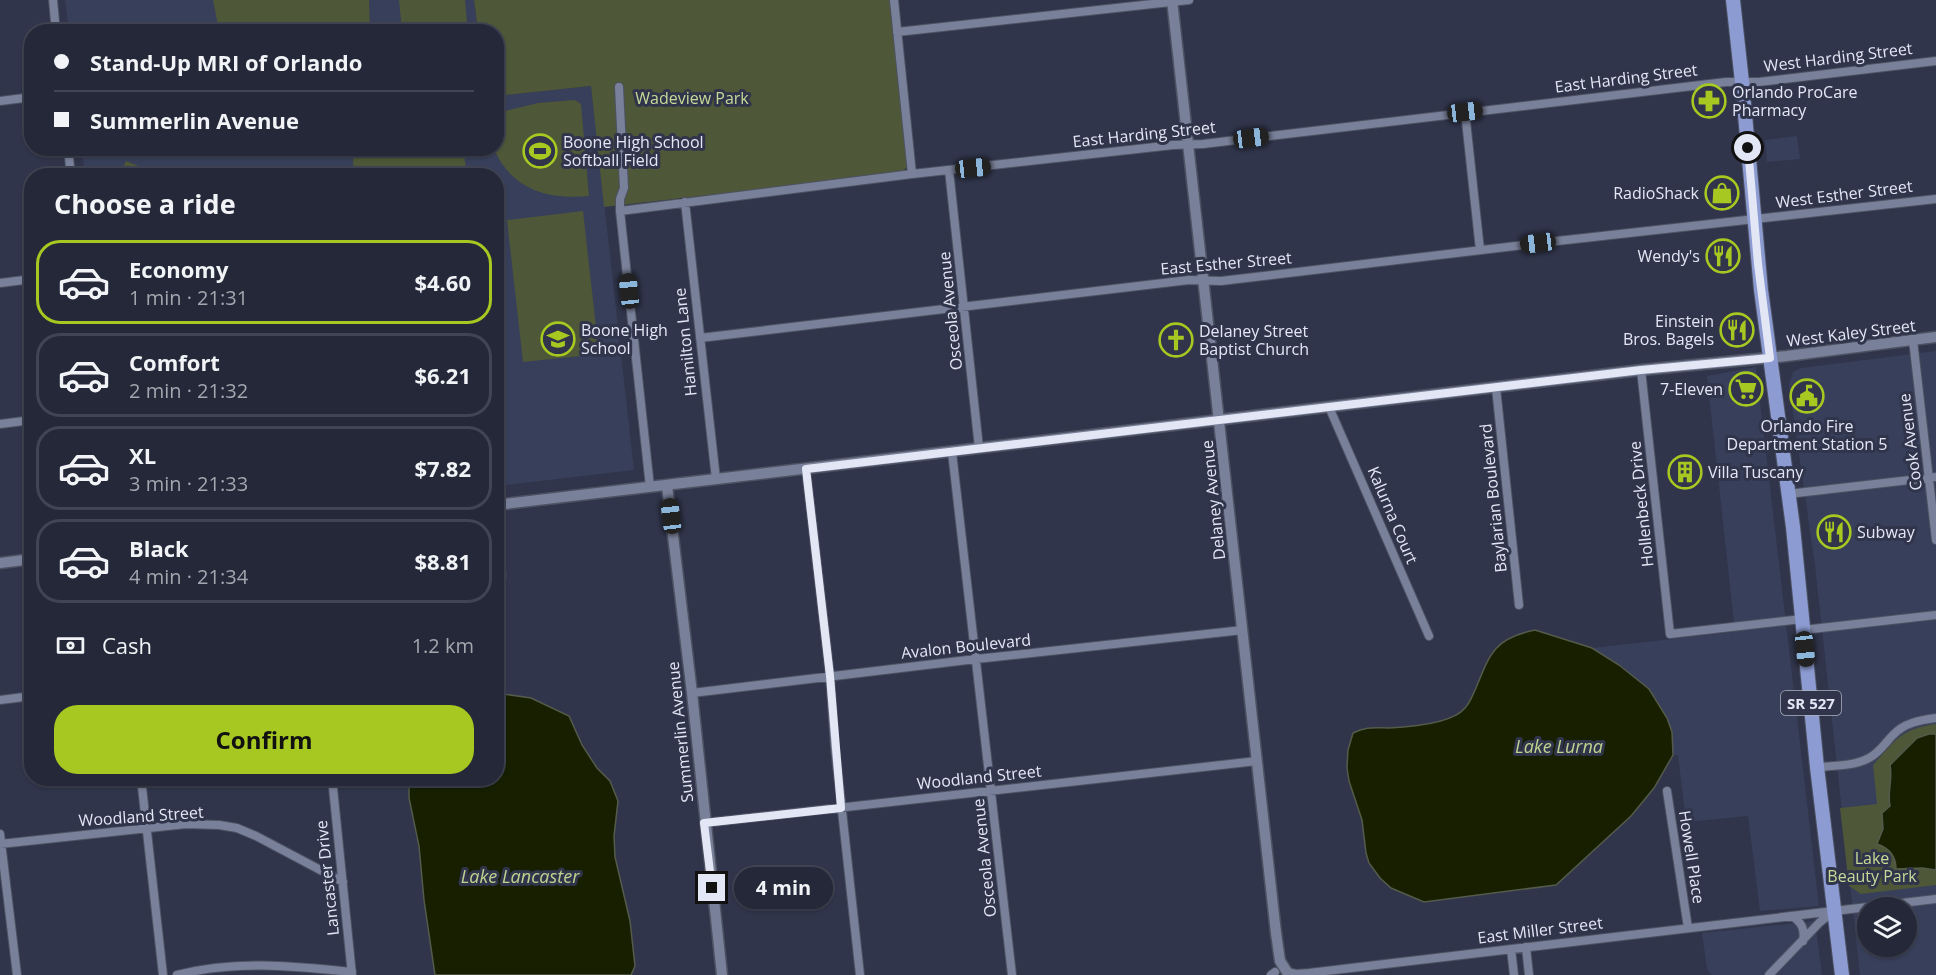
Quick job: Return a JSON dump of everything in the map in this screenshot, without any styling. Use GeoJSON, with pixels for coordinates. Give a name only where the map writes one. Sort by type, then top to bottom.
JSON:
{"type":"FeatureCollection","features":[{"type":"Feature","properties":{"kind":"main road","name":"SR 527"},"geometry":{"type":"LineString","coordinates":[[1732,0],[1770,358],[1788,494],[1842,975]]}},
{"type":"Feature","properties":{"kind":"street"},"geometry":{"type":"LineString","coordinates":[[53,0],[55,24]]}},
{"type":"Feature","properties":{"kind":"street"},"geometry":{"type":"LineString","coordinates":[[894,0],[912,174]]}},
{"type":"Feature","properties":{"kind":"street"},"geometry":{"type":"LineString","coordinates":[[897,32],[1189,0]]}},
{"type":"Feature","properties":{"kind":"street","name":"Delaney Avenue"},"geometry":{"type":"LineString","coordinates":[[1172,1],[1257,761],[1283,972]]}},
{"type":"Feature","properties":{"kind":"street","name":"West Harding Street"},"geometry":{"type":"LineString","coordinates":[[1742,82],[1759,82],[1936,61]]}},
{"type":"Feature","properties":{"kind":"street","name":"East Harding Street"},"geometry":{"type":"LineString","coordinates":[[620,211],[912,174],[1203,144],[1465,112],[1742,82]]}},
{"type":"Feature","properties":{"kind":"street"},"geometry":{"type":"LineString","coordinates":[[619,87],[624,188],[620,199],[620,211],[650,488]]}},
{"type":"Feature","properties":{"kind":"street"},"geometry":{"type":"LineString","coordinates":[[0,101],[24,99]]}},
{"type":"Feature","properties":{"kind":"street"},"geometry":{"type":"LineString","coordinates":[[1465,112],[1480,250]]}},
{"type":"Feature","properties":{"kind":"street","name":"Osceola Avenue"},"geometry":{"type":"LineString","coordinates":[[949,170],[980,448]]}},
{"type":"Feature","properties":{"kind":"street","name":"West Esther Street"},"geometry":{"type":"LineString","coordinates":[[1755,219],[1936,199]]}},
{"type":"Feature","properties":{"kind":"street","name":"Hamilton Lane"},"geometry":{"type":"LineString","coordinates":[[685,202],[716,479]]}},
{"type":"Feature","properties":{"kind":"street","name":"East Esther Street"},"geometry":{"type":"LineString","coordinates":[[700,338],[1189,280],[1221,281],[1755,219]]}},
{"type":"Feature","properties":{"kind":"street"},"geometry":{"type":"LineString","coordinates":[[0,283],[24,280]]}},
{"type":"Feature","properties":{"kind":"street","name":"West Kaley Street"},"geometry":{"type":"LineString","coordinates":[[504,504],[1936,337]]}},
{"type":"Feature","properties":{"kind":"street","name":"Cook Avenue"},"geometry":{"type":"LineString","coordinates":[[1913,340],[1933,478],[1936,540]]}},
{"type":"Feature","properties":{"kind":"street","name":"Hollenbeck Drive"},"geometry":{"type":"LineString","coordinates":[[1641,370],[1670,634],[1803,625]]}},
{"type":"Feature","properties":{"kind":"street","name":"Baylarian Boulevard"},"geometry":{"type":"LineString","coordinates":[[1496,388],[1519,605]]}},
{"type":"Feature","properties":{"kind":"street","name":"Kalurna Court"},"geometry":{"type":"LineString","coordinates":[[1329,407],[1429,636]]}},
{"type":"Feature","properties":{"kind":"street"},"geometry":{"type":"LineString","coordinates":[[0,424],[24,421]]}},
{"type":"Feature","properties":{"kind":"street","name":"Osceola Avenue"},"geometry":{"type":"LineString","coordinates":[[952,452],[1012,975]]}},
{"type":"Feature","properties":{"kind":"street"},"geometry":{"type":"LineString","coordinates":[[806,469],[830,676],[841,808],[860,975]]}},
{"type":"Feature","properties":{"kind":"street"},"geometry":{"type":"LineString","coordinates":[[1788,494],[1933,478]]}},
{"type":"Feature","properties":{"kind":"street","name":"Summerlin Avenue"},"geometry":{"type":"LineString","coordinates":[[667,486],[722,975]]}},
{"type":"Feature","properties":{"kind":"street"},"geometry":{"type":"LineString","coordinates":[[0,563],[24,561]]}},
{"type":"Feature","properties":{"kind":"street"},"geometry":{"type":"LineString","coordinates":[[1803,625],[1936,615]]}},
{"type":"Feature","properties":{"kind":"street","name":"Avalon Boulevard"},"geometry":{"type":"LineString","coordinates":[[692,693],[1243,630]]}},
{"type":"Feature","properties":{"kind":"street"},"geometry":{"type":"LineString","coordinates":[[0,700],[24,697]]}},
{"type":"Feature","properties":{"kind":"street"},"geometry":{"type":"LineString","coordinates":[[1817,767],[1862,761],[1878,751],[1899,729],[1917,721],[1936,718]]}},
{"type":"Feature","properties":{"kind":"street","name":"Woodland Street"},"geometry":{"type":"LineString","coordinates":[[704,823],[1257,761]]}},
{"type":"Feature","properties":{"kind":"street"},"geometry":{"type":"LineString","coordinates":[[142,786],[162,975]]}},
{"type":"Feature","properties":{"kind":"street","name":"Lancaster Drive"},"geometry":{"type":"LineString","coordinates":[[333,786],[352,973]]}},
{"type":"Feature","properties":{"kind":"street","name":"Howell Place"},"geometry":{"type":"LineString","coordinates":[[1667,791],[1688,928]]}},
{"type":"Feature","properties":{"kind":"street","name":"Woodland Street"},"geometry":{"type":"LineString","coordinates":[[1,844],[186,824],[237,828],[343,882]]}},
{"type":"Feature","properties":{"kind":"street"},"geometry":{"type":"LineString","coordinates":[[0,834],[17,975]]}},
{"type":"Feature","properties":{"kind":"street"},"geometry":{"type":"LineString","coordinates":[[1789,917],[1936,899]]}},
{"type":"Feature","properties":{"kind":"street"},"geometry":{"type":"LineString","coordinates":[[1769,975],[1820,922],[1835,911]]}},
{"type":"Feature","properties":{"kind":"street"},"geometry":{"type":"LineString","coordinates":[[1789,917],[1802,924],[1803,941]]}},
{"type":"Feature","properties":{"kind":"street","name":"East Miller Street"},"geometry":{"type":"LineString","coordinates":[[1283,972],[1308,974],[1789,917]]}},
{"type":"Feature","properties":{"kind":"street"},"geometry":{"type":"LineString","coordinates":[[1526,947],[1529,975]]}},
{"type":"Feature","properties":{"kind":"street"},"geometry":{"type":"LineString","coordinates":[[1511,949],[1514,975]]}},
{"type":"Feature","properties":{"kind":"street"},"geometry":{"type":"LineString","coordinates":[[177,975],[200,969],[262,964],[352,973]]}},
{"type":"Feature","properties":{"kind":"shaded area"},"geometry":{"type":"Polygon","coordinates":[[[65,0],[474,0],[477,24],[68,24],[65,0]]]}},
{"type":"Feature","properties":{"kind":"shaded area","name":"Boone High School"},"geometry":{"type":"Polygon","coordinates":[[[591,86],[634,470],[504,485],[504,168],[84,168],[83,156],[504,156],[504,95],[591,86]]]}},
{"type":"Feature","properties":{"kind":"shaded area"},"geometry":{"type":"Polygon","coordinates":[[[1797,136],[1800,159],[1767,162],[1765,140],[1797,136]]]}},
{"type":"Feature","properties":{"kind":"shaded area"},"geometry":{"type":"Polygon","coordinates":[[[1936,351],[1936,975],[1860,975],[1858,957],[1917,957],[1917,897],[1857,897],[1857,948],[1815,566],[1789,384],[1793,372],[1801,368],[1936,351]]]}},
{"type":"Feature","properties":{"kind":"shaded area"},"geometry":{"type":"Polygon","coordinates":[[[1756,367],[1819,906],[1760,911],[1748,816],[1686,822],[1678,755],[1673,755],[1672,732],[1619,665],[1592,648],[1735,632],[1707,376],[1756,367]]]}},
{"type":"Feature","properties":{"kind":"shaded area"},"geometry":{"type":"Polygon","coordinates":[[[1815,921],[1822,975],[1712,975],[1707,969],[1702,933],[1815,921]]]}},
{"type":"Feature","properties":{"kind":"green space"},"geometry":{"type":"Polygon","coordinates":[[[213,0],[369,0],[370,24],[218,24],[213,0]]]}},
{"type":"Feature","properties":{"kind":"green space"},"geometry":{"type":"Polygon","coordinates":[[[399,0],[465,0],[467,23],[401,24],[399,0]]]}},
{"type":"Feature","properties":{"kind":"green space","name":"Wadeview Park"},"geometry":{"type":"Polygon","coordinates":[[[474,0],[890,0],[907,167],[901,173],[604,207],[591,86],[504,95],[504,24],[477,24],[474,0]]]}},
{"type":"Feature","properties":{"kind":"green space","name":"Boone High School Softball Field"},"geometry":{"type":"Polygon","coordinates":[[[575,100],[581,104],[589,196],[559,196],[533,189],[521,183],[501,163],[498,156],[504,156],[504,111],[538,103],[575,100]]]}},
{"type":"Feature","properties":{"kind":"green space"},"geometry":{"type":"Polygon","coordinates":[[[354,156],[464,156],[466,168],[353,168],[354,156]]]}},
{"type":"Feature","properties":{"kind":"green space"},"geometry":{"type":"Polygon","coordinates":[[[126,161],[144,168],[123,168],[126,161]]]}},
{"type":"Feature","properties":{"kind":"green space"},"geometry":{"type":"Polygon","coordinates":[[[583,211],[599,354],[523,362],[507,220],[583,211]]]}},
{"type":"Feature","properties":{"kind":"green space","name":"Lake Beauty Park"},"geometry":{"type":"Polygon","coordinates":[[[1936,724],[1936,734],[1916,741],[1890,765],[1891,806],[1882,813],[1883,829],[1877,844],[1889,850],[1896,864],[1905,869],[1936,870],[1936,885],[1861,894],[1849,886],[1840,808],[1877,804],[1873,765],[1894,742],[1906,733],[1936,724]]]}},
{"type":"Feature","properties":{"kind":"water"},"geometry":{"type":"Polygon","coordinates":[[[504,566],[506,572],[504,585],[504,566]]]}},
{"type":"Feature","properties":{"kind":"water","name":"Lake Lurna"},"geometry":{"type":"Polygon","coordinates":[[[1535,630],[1592,648],[1619,665],[1649,689],[1667,718],[1672,732],[1673,755],[1654,788],[1631,816],[1556,885],[1424,902],[1391,888],[1369,863],[1366,853],[1362,820],[1347,768],[1348,750],[1353,733],[1366,728],[1397,728],[1430,724],[1459,713],[1470,701],[1490,656],[1496,649],[1511,638],[1535,630]]]}},
{"type":"Feature","properties":{"kind":"water","name":"Lake Lancaster"},"geometry":{"type":"Polygon","coordinates":[[[504,694],[531,698],[569,716],[582,745],[597,768],[610,781],[618,801],[614,836],[615,857],[630,921],[635,966],[631,975],[435,975],[419,846],[409,798],[409,786],[504,786],[504,694]]]}},
{"type":"Feature","properties":{"kind":"water"},"geometry":{"type":"Polygon","coordinates":[[[1936,734],[1936,870],[1896,869],[1891,853],[1877,844],[1883,829],[1882,813],[1890,806],[1890,765],[1917,738],[1936,734]]]}},
{"type":"Feature","properties":{"kind":"place","name":"Orlando ProCare Pharmacy"},"geometry":{"type":"Point","coordinates":[1709,101]}},
{"type":"Feature","properties":{"kind":"place","name":"Boone High School Softball Field"},"geometry":{"type":"Point","coordinates":[540,151]}},
{"type":"Feature","properties":{"kind":"place","name":"RadioShack"},"geometry":{"type":"Point","coordinates":[1722,193]}},
{"type":"Feature","properties":{"kind":"place","name":"Wendy's"},"geometry":{"type":"Point","coordinates":[1723,256]}},
{"type":"Feature","properties":{"kind":"place","name":"Einstein Bros. Bagels"},"geometry":{"type":"Point","coordinates":[1737,330]}},
{"type":"Feature","properties":{"kind":"place","name":"Boone High School"},"geometry":{"type":"Point","coordinates":[558,339]}},
{"type":"Feature","properties":{"kind":"place","name":"Delaney Street Baptist Church"},"geometry":{"type":"Point","coordinates":[1176,340]}},
{"type":"Feature","properties":{"kind":"place","name":"7-Eleven"},"geometry":{"type":"Point","coordinates":[1746,389]}},
{"type":"Feature","properties":{"kind":"place","name":"Orlando Fire Department Station 5"},"geometry":{"type":"Point","coordinates":[1807,396]}},
{"type":"Feature","properties":{"kind":"place","name":"Villa Tuscany"},"geometry":{"type":"Point","coordinates":[1685,472]}},
{"type":"Feature","properties":{"kind":"place","name":"Subway"},"geometry":{"type":"Point","coordinates":[1834,532]}},
{"type":"Feature","properties":{"kind":"route"},"geometry":{"type":"LineString","coordinates":[[712,888],[704,823],[841,808],[830,676],[806,469],[1641,370],[1770,358],[1758,264],[1748,148]]}}]}
